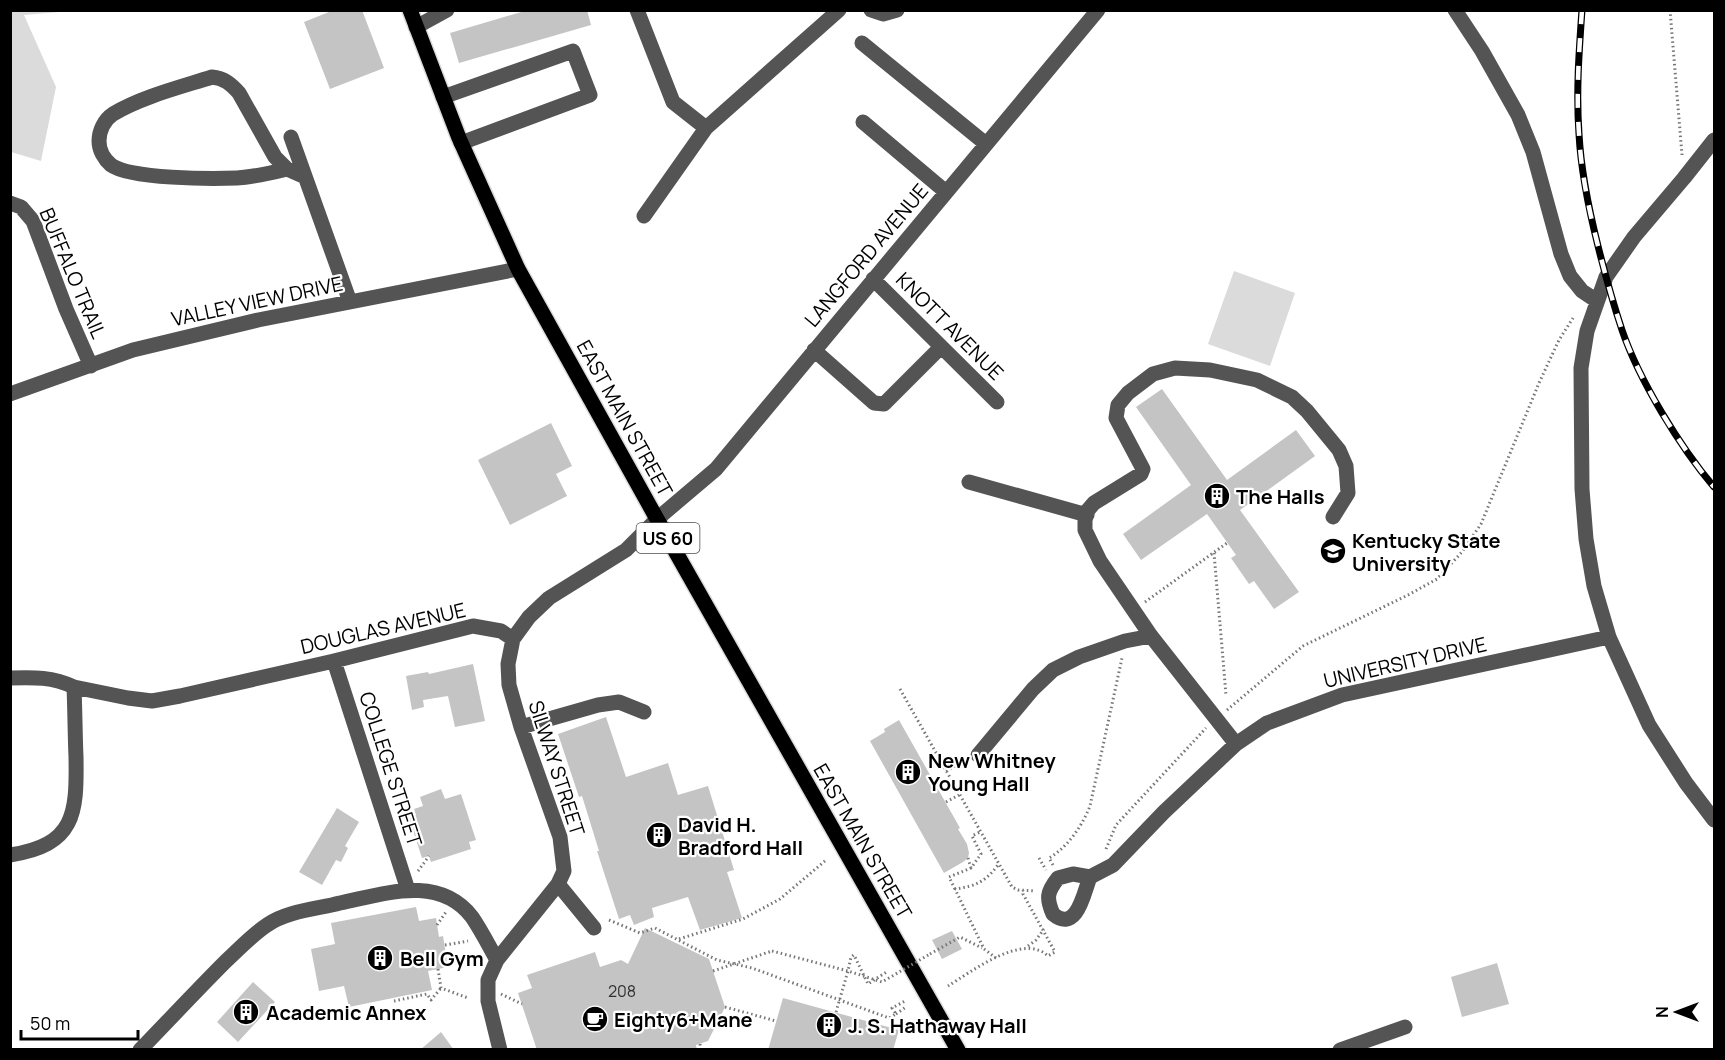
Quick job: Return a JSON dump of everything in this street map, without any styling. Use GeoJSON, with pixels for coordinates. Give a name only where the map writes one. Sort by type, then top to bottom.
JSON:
{"type":"FeatureCollection","features":[{"type":"Feature","properties":{"kind":"main road","name":"EAST MAIN STREET"},"geometry":{"type":"LineString","coordinates":[[410,10],[461,143],[518,269],[958,1050]]}},
{"type":"Feature","properties":{"kind":"street"},"geometry":{"type":"LineString","coordinates":[[416,27],[447,10]]}},
{"type":"Feature","properties":{"kind":"street"},"geometry":{"type":"LineString","coordinates":[[637,10],[673,102],[706,128]]}},
{"type":"Feature","properties":{"kind":"street"},"geometry":{"type":"LineString","coordinates":[[644,216],[706,128],[839,10]]}},
{"type":"Feature","properties":{"kind":"street"},"geometry":{"type":"LineString","coordinates":[[871,10],[883,14],[897,10]]}},
{"type":"Feature","properties":{"kind":"street","name":"LANGFORD AVENUE"},"geometry":{"type":"LineString","coordinates":[[657,519],[716,469],[1098,10]]}},
{"type":"Feature","properties":{"kind":"street"},"geometry":{"type":"LineString","coordinates":[[1455,10],[1482,51],[1518,115],[1533,152],[1561,254],[1570,276],[1582,291],[1597,301]]}},
{"type":"Feature","properties":{"kind":"street"},"geometry":{"type":"LineString","coordinates":[[862,43],[986,144]]}},
{"type":"Feature","properties":{"kind":"street"},"geometry":{"type":"LineString","coordinates":[[443,97],[573,51],[590,95],[461,143]]}},
{"type":"Feature","properties":{"kind":"street"},"geometry":{"type":"LineString","coordinates":[[287,169],[237,178],[179,177],[133,172],[112,166],[103,156],[99,145],[99,135],[103,124],[112,115],[145,100],[212,77],[221,78],[239,93],[275,158],[287,169],[305,177]]}},
{"type":"Feature","properties":{"kind":"street"},"geometry":{"type":"LineString","coordinates":[[863,122],[946,192]]}},
{"type":"Feature","properties":{"kind":"street"},"geometry":{"type":"LineString","coordinates":[[291,137],[350,302]]}},
{"type":"Feature","properties":{"kind":"street"},"geometry":{"type":"LineString","coordinates":[[1714,140],[1634,237],[1606,277],[1587,331],[1581,368],[1582,489],[1586,539],[1594,586],[1609,637],[1648,725],[1686,783],[1714,820]]}},
{"type":"Feature","properties":{"kind":"street","name":"BUFFALO TRAIL"},"geometry":{"type":"LineString","coordinates":[[10,203],[21,207],[33,221],[66,309],[91,366]]}},
{"type":"Feature","properties":{"kind":"street","name":"VALLEY VIEW DRIVE"},"geometry":{"type":"LineString","coordinates":[[10,394],[144,348],[258,320],[518,269]]}},
{"type":"Feature","properties":{"kind":"street","name":"KNOTT AVENUE"},"geometry":{"type":"LineString","coordinates":[[873,279],[997,402]]}},
{"type":"Feature","properties":{"kind":"street"},"geometry":{"type":"LineString","coordinates":[[814,350],[874,403],[884,404],[941,347]]}},
{"type":"Feature","properties":{"kind":"street"},"geometry":{"type":"LineString","coordinates":[[1236,744],[1151,636],[1100,561],[1085,530],[1084,520],[1090,509],[1141,474],[1143,469],[1116,418],[1118,405],[1128,393],[1153,374],[1175,368],[1210,370],[1257,380],[1292,397],[1339,450],[1346,466],[1348,493],[1333,517]]}},
{"type":"Feature","properties":{"kind":"street"},"geometry":{"type":"LineString","coordinates":[[969,482],[1090,509]]}},
{"type":"Feature","properties":{"kind":"street"},"geometry":{"type":"LineString","coordinates":[[513,639],[549,598],[626,550],[657,519]]}},
{"type":"Feature","properties":{"kind":"street","name":"DOUGLAS AVENUE"},"geometry":{"type":"LineString","coordinates":[[10,678],[35,677],[60,681],[74,687],[152,701],[334,661],[473,626],[501,631],[513,639]]}},
{"type":"Feature","properties":{"kind":"street"},"geometry":{"type":"LineString","coordinates":[[978,755],[1033,689],[1053,670],[1079,657],[1125,641],[1151,636]]}},
{"type":"Feature","properties":{"kind":"street","name":"UNIVERSITY DRIVE"},"geometry":{"type":"LineString","coordinates":[[1090,877],[1113,865],[1164,812],[1236,744],[1267,723],[1342,695],[1609,637]]}},
{"type":"Feature","properties":{"kind":"street","name":"SILWAY STREET"},"geometry":{"type":"LineString","coordinates":[[513,639],[508,664],[509,686],[560,837],[564,872],[558,884]]}},
{"type":"Feature","properties":{"kind":"street","name":"COLLEGE STREET"},"geometry":{"type":"LineString","coordinates":[[334,661],[410,885]]}},
{"type":"Feature","properties":{"kind":"street"},"geometry":{"type":"LineString","coordinates":[[10,855],[37,849],[54,839],[69,822],[73,812],[76,792],[74,687]]}},
{"type":"Feature","properties":{"kind":"street"},"geometry":{"type":"LineString","coordinates":[[522,728],[598,705],[619,702],[644,712]]}},
{"type":"Feature","properties":{"kind":"street"},"geometry":{"type":"LineString","coordinates":[[1073,874],[1090,877],[1078,911],[1074,916],[1063,920],[1053,914],[1048,893],[1053,876],[1073,874]]}},
{"type":"Feature","properties":{"kind":"street"},"geometry":{"type":"LineString","coordinates":[[500,1050],[488,1001],[488,980],[497,960],[558,884],[594,928]]}},
{"type":"Feature","properties":{"kind":"street"},"geometry":{"type":"LineString","coordinates":[[140,1050],[243,945],[267,925],[285,916],[392,892],[410,885],[440,893],[457,903],[471,916],[497,960]]}},
{"type":"Feature","properties":{"kind":"street"},"geometry":{"type":"LineString","coordinates":[[1340,1050],[1405,1027]]}},
{"type":"Feature","properties":{"kind":"path"},"geometry":{"type":"LineString","coordinates":[[1670,10],[1684,178]]}},
{"type":"Feature","properties":{"kind":"path"},"geometry":{"type":"LineString","coordinates":[[1230,707],[1303,646],[1437,579],[1462,552],[1480,524],[1539,383],[1559,340],[1573,318]]}},
{"type":"Feature","properties":{"kind":"path"},"geometry":{"type":"LineString","coordinates":[[1133,610],[1227,543]]}},
{"type":"Feature","properties":{"kind":"path"},"geometry":{"type":"LineString","coordinates":[[1214,553],[1227,695]]}},
{"type":"Feature","properties":{"kind":"path"},"geometry":{"type":"LineString","coordinates":[[1053,876],[1049,858],[1062,850],[1085,819],[1090,806],[1125,641]]}},
{"type":"Feature","properties":{"kind":"path"},"geometry":{"type":"LineString","coordinates":[[900,688],[1012,887],[1048,893]]}},
{"type":"Feature","properties":{"kind":"path"},"geometry":{"type":"LineString","coordinates":[[1100,855],[1106,850],[1116,825],[1210,723]]}},
{"type":"Feature","properties":{"kind":"path"},"geometry":{"type":"LineString","coordinates":[[946,771],[978,755]]}},
{"type":"Feature","properties":{"kind":"path"},"geometry":{"type":"LineString","coordinates":[[946,802],[959,795]]}},
{"type":"Feature","properties":{"kind":"path"},"geometry":{"type":"LineString","coordinates":[[980,832],[972,836],[981,854],[971,868],[949,877],[984,949]]}},
{"type":"Feature","properties":{"kind":"path"},"geometry":{"type":"LineString","coordinates":[[410,885],[429,856]]}},
{"type":"Feature","properties":{"kind":"path"},"geometry":{"type":"LineString","coordinates":[[968,858],[971,868]]}},
{"type":"Feature","properties":{"kind":"path"},"geometry":{"type":"LineString","coordinates":[[1039,858],[1053,876]]}},
{"type":"Feature","properties":{"kind":"path"},"geometry":{"type":"LineString","coordinates":[[677,939],[743,919],[780,898],[825,861]]}},
{"type":"Feature","properties":{"kind":"path"},"geometry":{"type":"LineString","coordinates":[[955,889],[974,886],[984,880],[998,864]]}},
{"type":"Feature","properties":{"kind":"path"},"geometry":{"type":"LineString","coordinates":[[948,986],[996,958],[1019,948],[1044,952],[1048,956],[1054,952],[1023,890]]}},
{"type":"Feature","properties":{"kind":"path"},"geometry":{"type":"LineString","coordinates":[[437,925],[447,910]]}},
{"type":"Feature","properties":{"kind":"path"},"geometry":{"type":"LineString","coordinates":[[1027,948],[1043,931],[1053,914]]}},
{"type":"Feature","properties":{"kind":"path"},"geometry":{"type":"LineString","coordinates":[[609,920],[640,933],[656,928],[717,960],[752,968],[889,1018],[906,1007]]}},
{"type":"Feature","properties":{"kind":"path"},"geometry":{"type":"LineString","coordinates":[[713,971],[772,951],[848,969],[882,982],[960,937],[996,958]]}},
{"type":"Feature","properties":{"kind":"path"},"geometry":{"type":"LineString","coordinates":[[445,945],[468,941]]}},
{"type":"Feature","properties":{"kind":"path"},"geometry":{"type":"LineString","coordinates":[[836,1012],[851,957],[854,955],[868,984],[888,971]]}},
{"type":"Feature","properties":{"kind":"path"},"geometry":{"type":"LineString","coordinates":[[394,1001],[427,994],[431,1000],[441,988],[438,969]]}},
{"type":"Feature","properties":{"kind":"path"},"geometry":{"type":"LineString","coordinates":[[441,988],[468,998]]}},
{"type":"Feature","properties":{"kind":"path"},"geometry":{"type":"LineString","coordinates":[[497,992],[522,1004]]}},
{"type":"Feature","properties":{"kind":"path"},"geometry":{"type":"LineString","coordinates":[[896,1014],[892,1008],[905,1001]]}},
{"type":"Feature","properties":{"kind":"path"},"geometry":{"type":"LineString","coordinates":[[725,1007],[776,1021]]}},
{"type":"Feature","properties":{"kind":"path"},"geometry":{"type":"LineString","coordinates":[[700,1044],[702,1050]]}},
{"type":"Feature","properties":{"kind":"shaded area"},"geometry":{"type":"Polygon","coordinates":[[[10,11],[72,11],[24,15],[56,87],[41,161],[11,152],[10,11]]]}},
{"type":"Feature","properties":{"kind":"shaded area"},"geometry":{"type":"Polygon","coordinates":[[[1234,271],[1295,293],[1270,366],[1208,344],[1234,271]]]}},
{"type":"Feature","properties":{"kind":"building"},"geometry":{"type":"Polygon","coordinates":[[[334,10],[362,10],[384,68],[330,89],[304,22],[334,10]]]}},
{"type":"Feature","properties":{"kind":"building"},"geometry":{"type":"Polygon","coordinates":[[[528,10],[587,10],[591,25],[459,63],[450,33],[528,10]]]}},
{"type":"Feature","properties":{"kind":"building","name":"The Halls"},"geometry":{"type":"Polygon","coordinates":[[[1162,389],[1227,480],[1296,430],[1315,456],[1240,510],[1299,592],[1274,609],[1254,581],[1249,584],[1231,558],[1236,555],[1207,514],[1141,560],[1123,534],[1191,485],[1136,407],[1162,389]]]}},
{"type":"Feature","properties":{"kind":"building"},"geometry":{"type":"Polygon","coordinates":[[[551,423],[572,466],[556,474],[567,496],[510,525],[478,460],[551,423]]]}},
{"type":"Feature","properties":{"kind":"building"},"geometry":{"type":"Polygon","coordinates":[[[473,664],[485,721],[455,727],[448,696],[423,700],[424,707],[412,710],[406,676],[428,672],[429,674],[473,664]]]}},
{"type":"Feature","properties":{"kind":"building","name":"David H. Bradford Hall"},"geometry":{"type":"Polygon","coordinates":[[[606,717],[626,777],[668,763],[678,795],[708,786],[734,870],[727,872],[742,918],[700,930],[688,897],[652,908],[654,917],[634,925],[630,915],[619,919],[582,796],[579,797],[558,734],[606,717]]]}},
{"type":"Feature","properties":{"kind":"building","name":"New Whitney Young Hall"},"geometry":{"type":"Polygon","coordinates":[[[899,720],[967,844],[968,858],[944,873],[870,741],[899,720]]]}},
{"type":"Feature","properties":{"kind":"building"},"geometry":{"type":"Polygon","coordinates":[[[441,789],[445,799],[461,794],[476,840],[469,842],[471,849],[431,862],[429,856],[422,858],[409,818],[416,815],[414,809],[423,806],[420,797],[441,789]]]}},
{"type":"Feature","properties":{"kind":"building"},"geometry":{"type":"Polygon","coordinates":[[[337,808],[359,822],[345,846],[348,848],[341,862],[336,860],[322,885],[299,872],[337,808]]]}},
{"type":"Feature","properties":{"kind":"building","name":"Bell Gym"},"geometry":{"type":"Polygon","coordinates":[[[416,907],[419,921],[436,918],[439,937],[443,936],[448,967],[428,971],[432,990],[349,1007],[344,986],[319,991],[311,949],[335,944],[331,923],[416,907]]]}},
{"type":"Feature","properties":{"kind":"building"},"geometry":{"type":"Polygon","coordinates":[[[645,928],[709,959],[725,1007],[708,1041],[696,1045],[697,1050],[537,1050],[518,993],[532,988],[527,975],[595,952],[600,967],[621,960],[628,964],[645,928]]]}},
{"type":"Feature","properties":{"kind":"building"},"geometry":{"type":"Polygon","coordinates":[[[952,931],[962,949],[942,959],[932,940],[952,931]]]}},
{"type":"Feature","properties":{"kind":"building"},"geometry":{"type":"Polygon","coordinates":[[[1497,963],[1509,1004],[1462,1017],[1451,977],[1497,963]]]}},
{"type":"Feature","properties":{"kind":"building","name":"Academic Annex"},"geometry":{"type":"Polygon","coordinates":[[[253,982],[275,1002],[238,1042],[217,1022],[253,982]]]}},
{"type":"Feature","properties":{"kind":"building","name":"J. S. Hathaway Hall"},"geometry":{"type":"Polygon","coordinates":[[[783,998],[899,1030],[893,1050],[768,1050],[783,998]]]}},
{"type":"Feature","properties":{"kind":"building"},"geometry":{"type":"Polygon","coordinates":[[[441,1032],[454,1050],[420,1050],[441,1032]]]}},
{"type":"Feature","properties":{"kind":"railway"},"geometry":{"type":"LineString","coordinates":[[1582,10],[1578,87],[1580,148],[1589,205],[1606,278],[1622,330],[1639,370],[1674,433],[1714,487]]}},
{"type":"Feature","properties":{"kind":"place","name":"The Halls"},"geometry":{"type":"Point","coordinates":[1217,496]}},
{"type":"Feature","properties":{"kind":"place","name":"Kentucky State University"},"geometry":{"type":"Point","coordinates":[1333,551]}},
{"type":"Feature","properties":{"kind":"place","name":"New Whitney Young Hall"},"geometry":{"type":"Point","coordinates":[908,772]}},
{"type":"Feature","properties":{"kind":"place","name":"David H. Bradford Hall"},"geometry":{"type":"Point","coordinates":[659,835]}},
{"type":"Feature","properties":{"kind":"place","name":"Bell Gym"},"geometry":{"type":"Point","coordinates":[380,958]}},
{"type":"Feature","properties":{"kind":"place","name":"Academic Annex"},"geometry":{"type":"Point","coordinates":[246,1012]}},
{"type":"Feature","properties":{"kind":"place","name":"Eighty6+Mane"},"geometry":{"type":"Point","coordinates":[595,1019]}},
{"type":"Feature","properties":{"kind":"place","name":"J. S. Hathaway Hall"},"geometry":{"type":"Point","coordinates":[829,1025]}}]}
